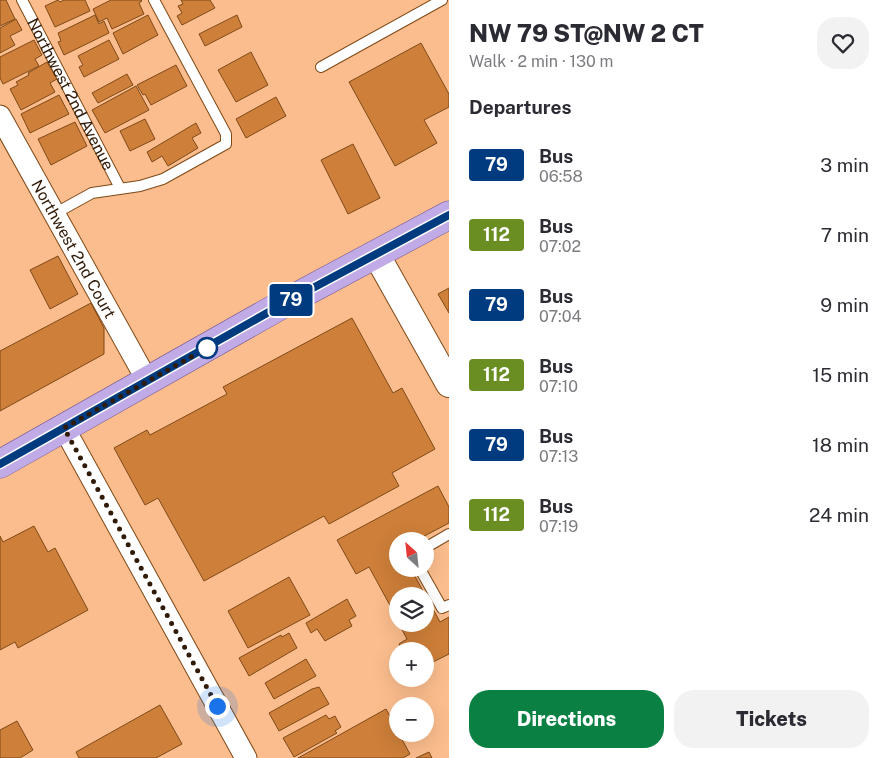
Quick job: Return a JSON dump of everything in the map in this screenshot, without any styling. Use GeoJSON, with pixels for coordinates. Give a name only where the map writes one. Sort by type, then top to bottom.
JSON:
{"type":"FeatureCollection","features":[{"type":"Feature","properties":{"kind":"main road"},"geometry":{"type":"LineString","coordinates":[[0,464],[283,304],[449,215]]}},
{"type":"Feature","properties":{"kind":"street","name":"Northwest 2nd Court"},"geometry":{"type":"LineString","coordinates":[[0,116],[148,382]]}},
{"type":"Feature","properties":{"kind":"street"},"geometry":{"type":"LineString","coordinates":[[376,254],[449,384]]}},
{"type":"Feature","properties":{"kind":"street"},"geometry":{"type":"LineString","coordinates":[[64,428],[246,758]]}},
{"type":"Feature","properties":{"kind":"lane","name":"Northwest 2nd Avenue"},"geometry":{"type":"LineString","coordinates":[[22,0],[120,188]]}},
{"type":"Feature","properties":{"kind":"lane"},"geometry":{"type":"LineString","coordinates":[[54,214],[92,194],[140,186],[163,179],[226,144],[226,134],[154,0]]}},
{"type":"Feature","properties":{"kind":"lane"},"geometry":{"type":"LineString","coordinates":[[321,67],[442,0]]}},
{"type":"Feature","properties":{"kind":"lane"},"geometry":{"type":"LineString","coordinates":[[434,543],[449,534]]}},
{"type":"Feature","properties":{"kind":"lane"},"geometry":{"type":"LineString","coordinates":[[425,578],[442,608],[449,604]]}},
{"type":"Feature","properties":{"kind":"building"},"geometry":{"type":"Polygon","coordinates":[[[0,0],[6,0],[15,19],[0,26],[0,0]]]}},
{"type":"Feature","properties":{"kind":"building"},"geometry":{"type":"Polygon","coordinates":[[[58,0],[60,2],[64,0],[85,0],[90,11],[55,27],[45,6],[58,0]]]}},
{"type":"Feature","properties":{"kind":"building"},"geometry":{"type":"Polygon","coordinates":[[[111,0],[141,0],[139,3],[144,14],[112,29],[107,18],[99,22],[93,9],[111,0]]]}},
{"type":"Feature","properties":{"kind":"building"},"geometry":{"type":"Polygon","coordinates":[[[181,0],[210,0],[215,8],[182,25],[177,16],[182,13],[178,6],[183,4],[181,0]]]}},
{"type":"Feature","properties":{"kind":"building"},"geometry":{"type":"Polygon","coordinates":[[[95,15],[99,24],[104,21],[109,33],[64,55],[58,42],[61,41],[58,33],[95,15]]]}},
{"type":"Feature","properties":{"kind":"building"},"geometry":{"type":"Polygon","coordinates":[[[148,15],[158,35],[123,54],[113,33],[148,15]]]}},
{"type":"Feature","properties":{"kind":"building"},"geometry":{"type":"Polygon","coordinates":[[[237,15],[242,27],[205,46],[199,34],[237,15]]]}},
{"type":"Feature","properties":{"kind":"building"},"geometry":{"type":"Polygon","coordinates":[[[16,19],[22,30],[10,36],[15,45],[0,53],[0,28],[16,19]]]}},
{"type":"Feature","properties":{"kind":"building"},"geometry":{"type":"Polygon","coordinates":[[[34,40],[42,55],[35,59],[39,66],[3,84],[0,78],[0,57],[34,40]]]}},
{"type":"Feature","properties":{"kind":"building"},"geometry":{"type":"Polygon","coordinates":[[[109,40],[119,59],[84,77],[79,67],[83,65],[78,56],[109,40]]]}},
{"type":"Feature","properties":{"kind":"building"},"geometry":{"type":"Polygon","coordinates":[[[421,43],[449,94],[449,107],[424,120],[437,143],[395,166],[349,82],[421,43]]]}},
{"type":"Feature","properties":{"kind":"building"},"geometry":{"type":"Polygon","coordinates":[[[251,52],[268,85],[236,102],[218,70],[251,52]]]}},
{"type":"Feature","properties":{"kind":"building"},"geometry":{"type":"Polygon","coordinates":[[[47,62],[57,79],[50,83],[55,92],[21,110],[10,89],[18,85],[16,82],[29,75],[28,73],[47,62]]]}},
{"type":"Feature","properties":{"kind":"building"},"geometry":{"type":"Polygon","coordinates":[[[176,65],[187,86],[151,105],[137,85],[176,65]]]}},
{"type":"Feature","properties":{"kind":"building"},"geometry":{"type":"Polygon","coordinates":[[[127,74],[133,85],[98,103],[92,93],[127,74]]]}},
{"type":"Feature","properties":{"kind":"building"},"geometry":{"type":"Polygon","coordinates":[[[136,86],[149,110],[105,133],[92,110],[136,86]]]}},
{"type":"Feature","properties":{"kind":"building"},"geometry":{"type":"Polygon","coordinates":[[[59,95],[69,114],[30,133],[21,114],[59,95]]]}},
{"type":"Feature","properties":{"kind":"building"},"geometry":{"type":"Polygon","coordinates":[[[276,97],[286,116],[246,138],[236,119],[276,97]]]}},
{"type":"Feature","properties":{"kind":"building"},"geometry":{"type":"Polygon","coordinates":[[[145,119],[155,139],[130,151],[120,131],[145,119]]]}},
{"type":"Feature","properties":{"kind":"building"},"geometry":{"type":"Polygon","coordinates":[[[75,122],[87,146],[51,165],[38,139],[75,122]]]}},
{"type":"Feature","properties":{"kind":"building"},"geometry":{"type":"Polygon","coordinates":[[[196,123],[201,133],[192,138],[198,148],[168,166],[162,156],[152,162],[147,152],[196,123]]]}},
{"type":"Feature","properties":{"kind":"building"},"geometry":{"type":"Polygon","coordinates":[[[353,144],[380,198],[348,214],[321,160],[353,144]]]}},
{"type":"Feature","properties":{"kind":"building"},"geometry":{"type":"Polygon","coordinates":[[[58,256],[78,294],[50,309],[30,270],[58,256]]]}},
{"type":"Feature","properties":{"kind":"building"},"geometry":{"type":"Polygon","coordinates":[[[449,288],[449,313],[438,294],[449,288]]]}},
{"type":"Feature","properties":{"kind":"building"},"geometry":{"type":"Polygon","coordinates":[[[91,303],[104,328],[104,354],[0,411],[0,351],[91,303]]]}},
{"type":"Feature","properties":{"kind":"building"},"geometry":{"type":"Polygon","coordinates":[[[352,318],[393,393],[402,388],[435,449],[392,473],[399,486],[329,524],[324,516],[204,581],[158,498],[145,505],[114,448],[147,430],[150,435],[227,394],[223,387],[352,318]]]}},
{"type":"Feature","properties":{"kind":"building"},"geometry":{"type":"Polygon","coordinates":[[[438,486],[449,507],[449,523],[432,532],[389,532],[389,578],[416,578],[421,587],[389,587],[389,604],[369,567],[356,574],[337,540],[438,486]]]}},
{"type":"Feature","properties":{"kind":"building"},"geometry":{"type":"Polygon","coordinates":[[[34,526],[48,552],[55,548],[88,610],[18,648],[15,642],[0,650],[0,536],[3,542],[34,526]]]}},
{"type":"Feature","properties":{"kind":"building"},"geometry":{"type":"Polygon","coordinates":[[[289,577],[310,615],[248,648],[228,611],[289,577]]]}},
{"type":"Feature","properties":{"kind":"building"},"geometry":{"type":"Polygon","coordinates":[[[347,599],[356,616],[349,620],[352,626],[325,641],[317,629],[311,633],[306,623],[347,599]]]}},
{"type":"Feature","properties":{"kind":"building"},"geometry":{"type":"Polygon","coordinates":[[[434,611],[440,622],[449,617],[449,654],[434,662],[434,642],[402,642],[407,639],[403,632],[434,632],[434,611]]]}},
{"type":"Feature","properties":{"kind":"building"},"geometry":{"type":"Polygon","coordinates":[[[289,633],[297,648],[249,676],[239,658],[281,635],[282,637],[289,633]]]}},
{"type":"Feature","properties":{"kind":"building"},"geometry":{"type":"Polygon","coordinates":[[[306,659],[316,676],[274,699],[265,683],[306,659]]]}},
{"type":"Feature","properties":{"kind":"building"},"geometry":{"type":"Polygon","coordinates":[[[319,687],[329,704],[279,731],[269,713],[319,687]]]}},
{"type":"Feature","properties":{"kind":"building"},"geometry":{"type":"Polygon","coordinates":[[[160,705],[182,744],[156,758],[79,758],[76,752],[160,705]]]}},
{"type":"Feature","properties":{"kind":"building"},"geometry":{"type":"Polygon","coordinates":[[[386,709],[389,714],[389,742],[403,742],[410,754],[403,758],[298,758],[386,709]]]}},
{"type":"Feature","properties":{"kind":"building"},"geometry":{"type":"Polygon","coordinates":[[[326,715],[329,719],[335,716],[341,727],[335,731],[337,733],[294,757],[283,738],[326,715]]]}},
{"type":"Feature","properties":{"kind":"building"},"geometry":{"type":"Polygon","coordinates":[[[17,721],[33,750],[20,758],[0,758],[0,730],[17,721]]]}},
{"type":"Feature","properties":{"kind":"building"},"geometry":{"type":"Polygon","coordinates":[[[429,752],[432,758],[416,758],[429,752]]]}},
{"type":"Feature","properties":{"kind":"bus line","name":"79"},"geometry":{"type":"LineString","coordinates":[[0,464],[283,304],[449,215]]}},
{"type":"Feature","properties":{"kind":"route"},"geometry":{"type":"LineString","coordinates":[[207,348],[64,428],[217,706]]}}]}
